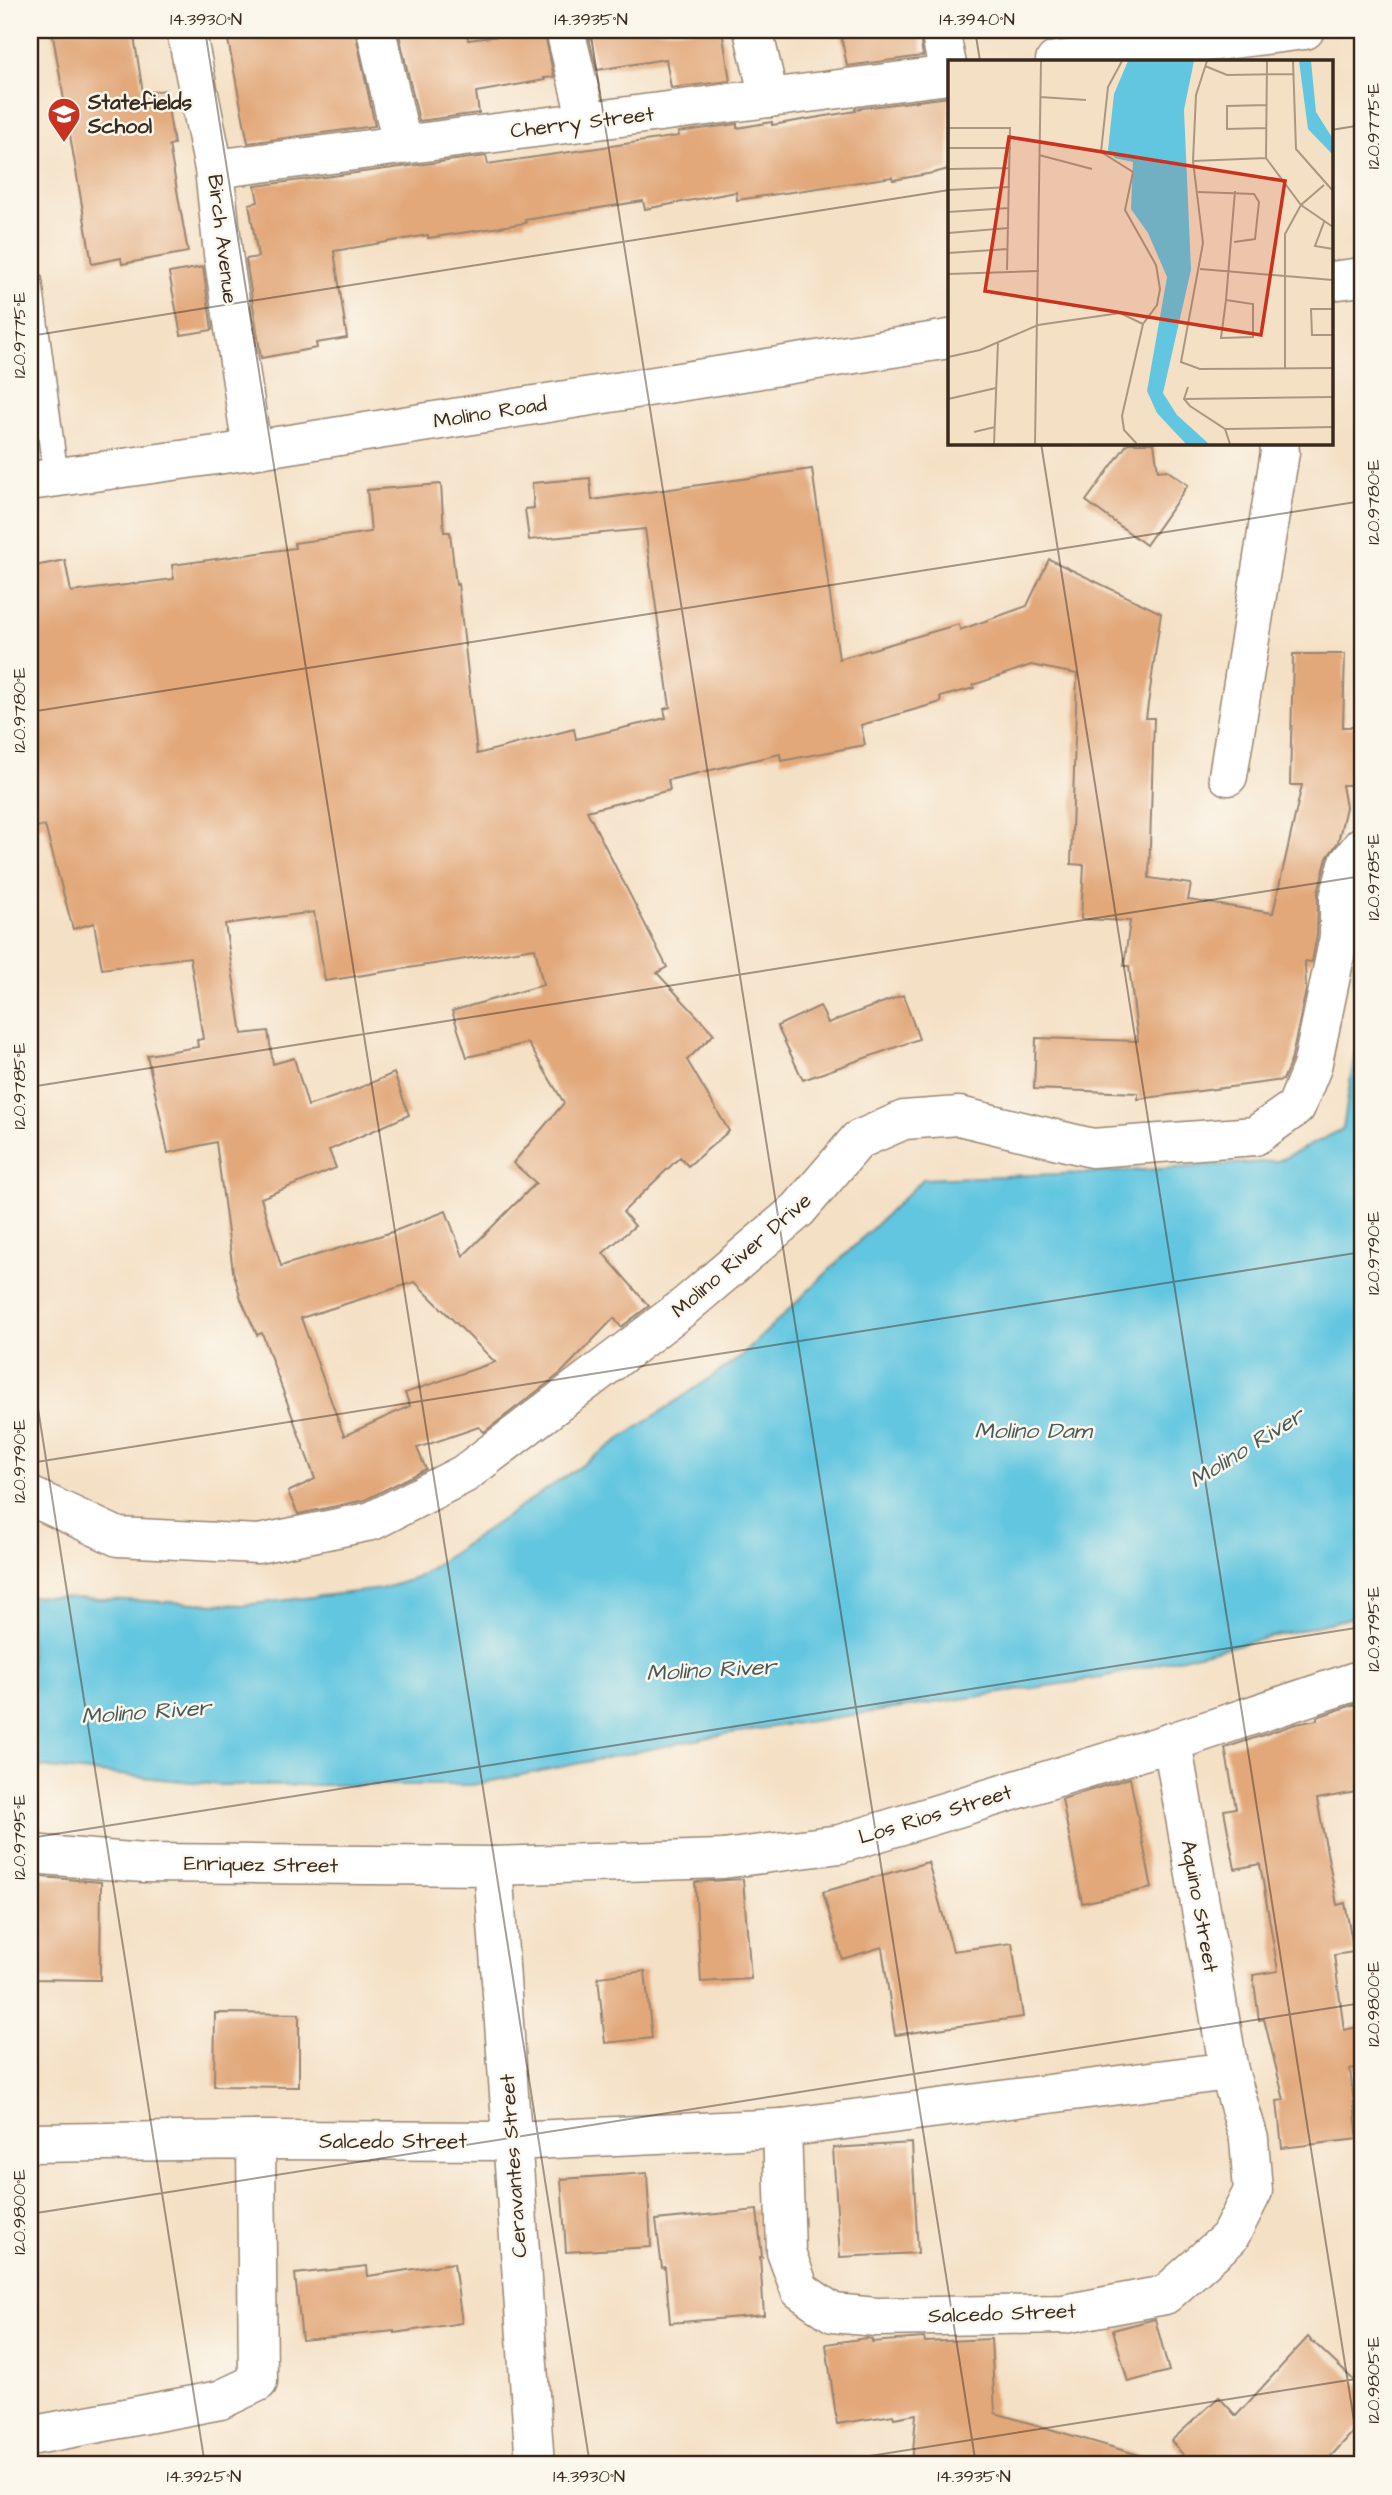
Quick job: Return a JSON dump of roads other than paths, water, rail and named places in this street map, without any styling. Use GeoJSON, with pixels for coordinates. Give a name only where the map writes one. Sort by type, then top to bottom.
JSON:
{"type":"FeatureCollection","features":[{"type":"Feature","properties":{"kind":"street","name":"Birch Avenue"},"geometry":{"type":"LineString","coordinates":[[186,30],[214,169],[223,254],[252,450]]}},
{"type":"Feature","properties":{"kind":"street"},"geometry":{"type":"LineString","coordinates":[[376,30],[402,145]]}},
{"type":"Feature","properties":{"kind":"street"},"geometry":{"type":"LineString","coordinates":[[565,30],[587,121]]}},
{"type":"Feature","properties":{"kind":"street"},"geometry":{"type":"LineString","coordinates":[[753,30],[769,98]]}},
{"type":"Feature","properties":{"kind":"street"},"geometry":{"type":"LineString","coordinates":[[940,30],[948,70]]}},
{"type":"Feature","properties":{"kind":"street"},"geometry":{"type":"LineString","coordinates":[[1058,60],[1116,42],[1301,30]]}},
{"type":"Feature","properties":{"kind":"street","name":"Cherry Street"},"geometry":{"type":"LineString","coordinates":[[214,169],[948,75]]}},
{"type":"Feature","properties":{"kind":"street"},"geometry":{"type":"LineString","coordinates":[[1332,281],[1362,277]]}},
{"type":"Feature","properties":{"kind":"street","name":"Molino Road"},"geometry":{"type":"LineString","coordinates":[[43,479],[252,450],[948,339]]}},
{"type":"Feature","properties":{"kind":"street"},"geometry":{"type":"LineString","coordinates":[[1228,776],[1279,444]]}},
{"type":"Feature","properties":{"kind":"street","name":"Molino River Drive"},"geometry":{"type":"LineString","coordinates":[[30,1496],[118,1537],[258,1544],[372,1521],[464,1474],[684,1307],[798,1210],[858,1140],[904,1120],[958,1116],[1091,1148],[1255,1136],[1296,1107],[1312,1067],[1339,937],[1339,898],[1348,864],[1362,846]]}},
{"type":"Feature","properties":{"kind":"street","name":"Los Rios Street"},"geometry":{"type":"LineString","coordinates":[[492,1866],[723,1859],[839,1844],[1362,1679]]}},
{"type":"Feature","properties":{"kind":"street","name":"Aquino Street"},"geometry":{"type":"LineString","coordinates":[[1172,1741],[1229,2071]]}},
{"type":"Feature","properties":{"kind":"street","name":"Enriquez Street"},"geometry":{"type":"LineString","coordinates":[[30,1854],[144,1863],[492,1866]]}},
{"type":"Feature","properties":{"kind":"street","name":"Ceravantes Street"},"geometry":{"type":"LineString","coordinates":[[492,1866],[535,2465]]}},
{"type":"Feature","properties":{"kind":"street","name":"Salcedo Street"},"geometry":{"type":"LineString","coordinates":[[30,2143],[511,2141],[782,2128],[1229,2071],[1249,2139],[1253,2191],[1229,2238],[1165,2295],[1064,2314],[876,2317],[833,2313],[800,2290],[786,2252],[782,2128]]}},
{"type":"Feature","properties":{"kind":"street"},"geometry":{"type":"LineString","coordinates":[[30,2436],[220,2400],[257,2382],[259,2337],[256,2140]]}},
{"type":"Feature","properties":{"kind":"lane"},"geometry":{"type":"LineString","coordinates":[[30,281],[43,479]]}},
{"type":"Feature","properties":{"kind":"water","name":"Molino Dam"},"geometry":{"type":"Polygon","coordinates":[[[1362,952],[1362,1615],[1095,1679],[725,1734],[472,1785],[222,1785],[30,1766],[30,1596],[244,1605],[381,1589],[416,1578],[738,1359],[923,1179],[1115,1172],[1278,1161],[1343,1129],[1357,1038],[1354,962],[1362,952]]]}},
{"type":"Feature","properties":{"kind":"place","name":"Statefields School"},"geometry":{"type":"Point","coordinates":[64,144]}},
{"type":"Feature","properties":{"kind":"water label","name":"Molino River"},"geometry":{"type":"Point","coordinates":[1246,1447]}},
{"type":"Feature","properties":{"kind":"water label","name":"Molino River"},"geometry":{"type":"Point","coordinates":[711,1669]}},
{"type":"Feature","properties":{"kind":"water label","name":"Molino River"},"geometry":{"type":"Point","coordinates":[146,1711]}}]}
